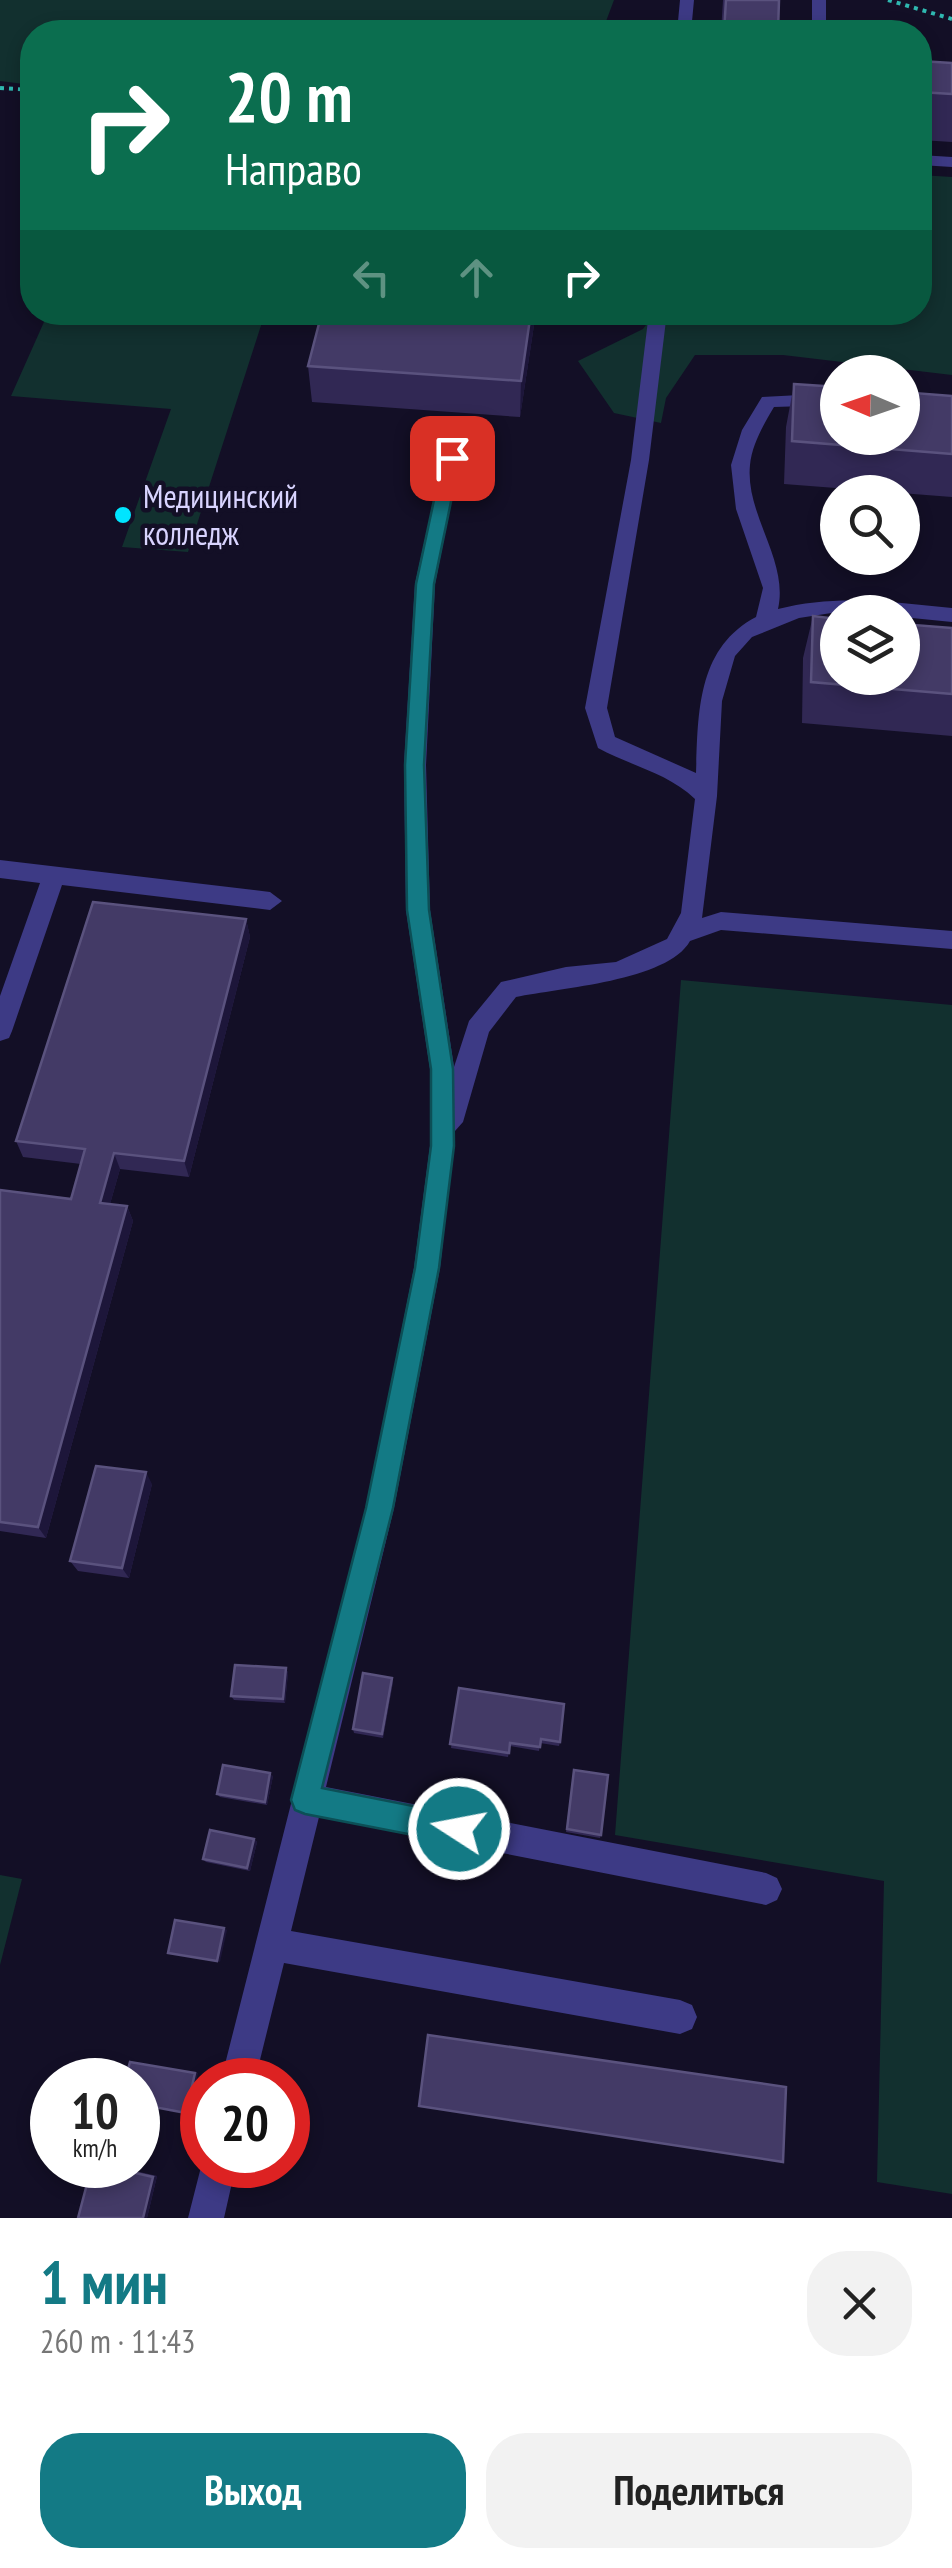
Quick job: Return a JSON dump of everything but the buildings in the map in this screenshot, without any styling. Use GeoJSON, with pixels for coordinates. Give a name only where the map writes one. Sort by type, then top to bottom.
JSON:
{"type":"FeatureCollection","features":[{"type":"Feature","properties":{"kind":"lane"},"geometry":{"type":"LineString","coordinates":[[656,325],[640,460],[596,708],[606,742],[637,759],[683,774],[706,796]]}},
{"type":"Feature","properties":{"kind":"lane"},"geometry":{"type":"LineString","coordinates":[[766,618],[773,588],[746,509],[740,465],[751,430],[768,401],[820,400]]}},
{"type":"Feature","properties":{"kind":"lane"},"geometry":{"type":"LineString","coordinates":[[243,2058],[380,1508],[427,1268],[442,1146],[442,1069],[418,910],[414,765],[425,584],[452,458]]}},
{"type":"Feature","properties":{"kind":"lane"},"geometry":{"type":"LineString","coordinates":[[442,1146],[478,1028],[508,989],[566,976],[619,971],[675,946],[682,934],[693,913],[706,796],[710,709],[726,652],[766,618],[830,606],[952,614]]}},
{"type":"Feature","properties":{"kind":"lane"},"geometry":{"type":"LineString","coordinates":[[0,869],[270,901]]}},
{"type":"Feature","properties":{"kind":"lane"},"geometry":{"type":"LineString","coordinates":[[0,1031],[54,875]]}},
{"type":"Feature","properties":{"kind":"lane"},"geometry":{"type":"LineString","coordinates":[[682,934],[721,921],[952,940]]}},
{"type":"Feature","properties":{"kind":"lane"},"geometry":{"type":"LineString","coordinates":[[305,1800],[766,1889]]}},
{"type":"Feature","properties":{"kind":"lane"},"geometry":{"type":"LineString","coordinates":[[270,1944],[680,2018]]}},
{"type":"Feature","properties":{"kind":"lane"},"geometry":{"type":"LineString","coordinates":[[206,2218],[213,2188]]}},
{"type":"Feature","properties":{"kind":"path"},"geometry":{"type":"LineString","coordinates":[[888,0],[952,19]]}},
{"type":"Feature","properties":{"kind":"green space"},"geometry":{"type":"Polygon","coordinates":[[[0,0],[614,0],[606,20],[20,20],[20,84],[0,81],[0,0]]]}},
{"type":"Feature","properties":{"kind":"green space"},"geometry":{"type":"Polygon","coordinates":[[[932,176],[952,177],[952,375],[920,371],[920,355],[820,355],[820,359],[783,355],[695,355],[666,398],[661,423],[614,413],[578,361],[646,325],[932,325],[932,176]]]}},
{"type":"Feature","properties":{"kind":"green space"},"geometry":{"type":"Polygon","coordinates":[[[43,325],[261,325],[188,552],[122,547],[171,409],[11,396],[43,325]]]}},
{"type":"Feature","properties":{"kind":"green space"},"geometry":{"type":"Polygon","coordinates":[[[681,980],[952,1005],[952,2194],[877,2182],[884,1881],[615,1835],[681,980]]]}},
{"type":"Feature","properties":{"kind":"green space"},"geometry":{"type":"Polygon","coordinates":[[[0,1875],[22,1879],[0,1965],[0,1875]]]}},
{"type":"Feature","properties":{"kind":"place","name":"Медицинский колледж"},"geometry":{"type":"Point","coordinates":[123,515]}},
{"type":"Feature","properties":{"kind":"route"},"geometry":{"type":"LineString","coordinates":[[452,458],[425,584],[414,765],[418,910],[442,1069],[442,1146],[427,1268],[380,1508],[305,1800],[459,1829]]}}]}
